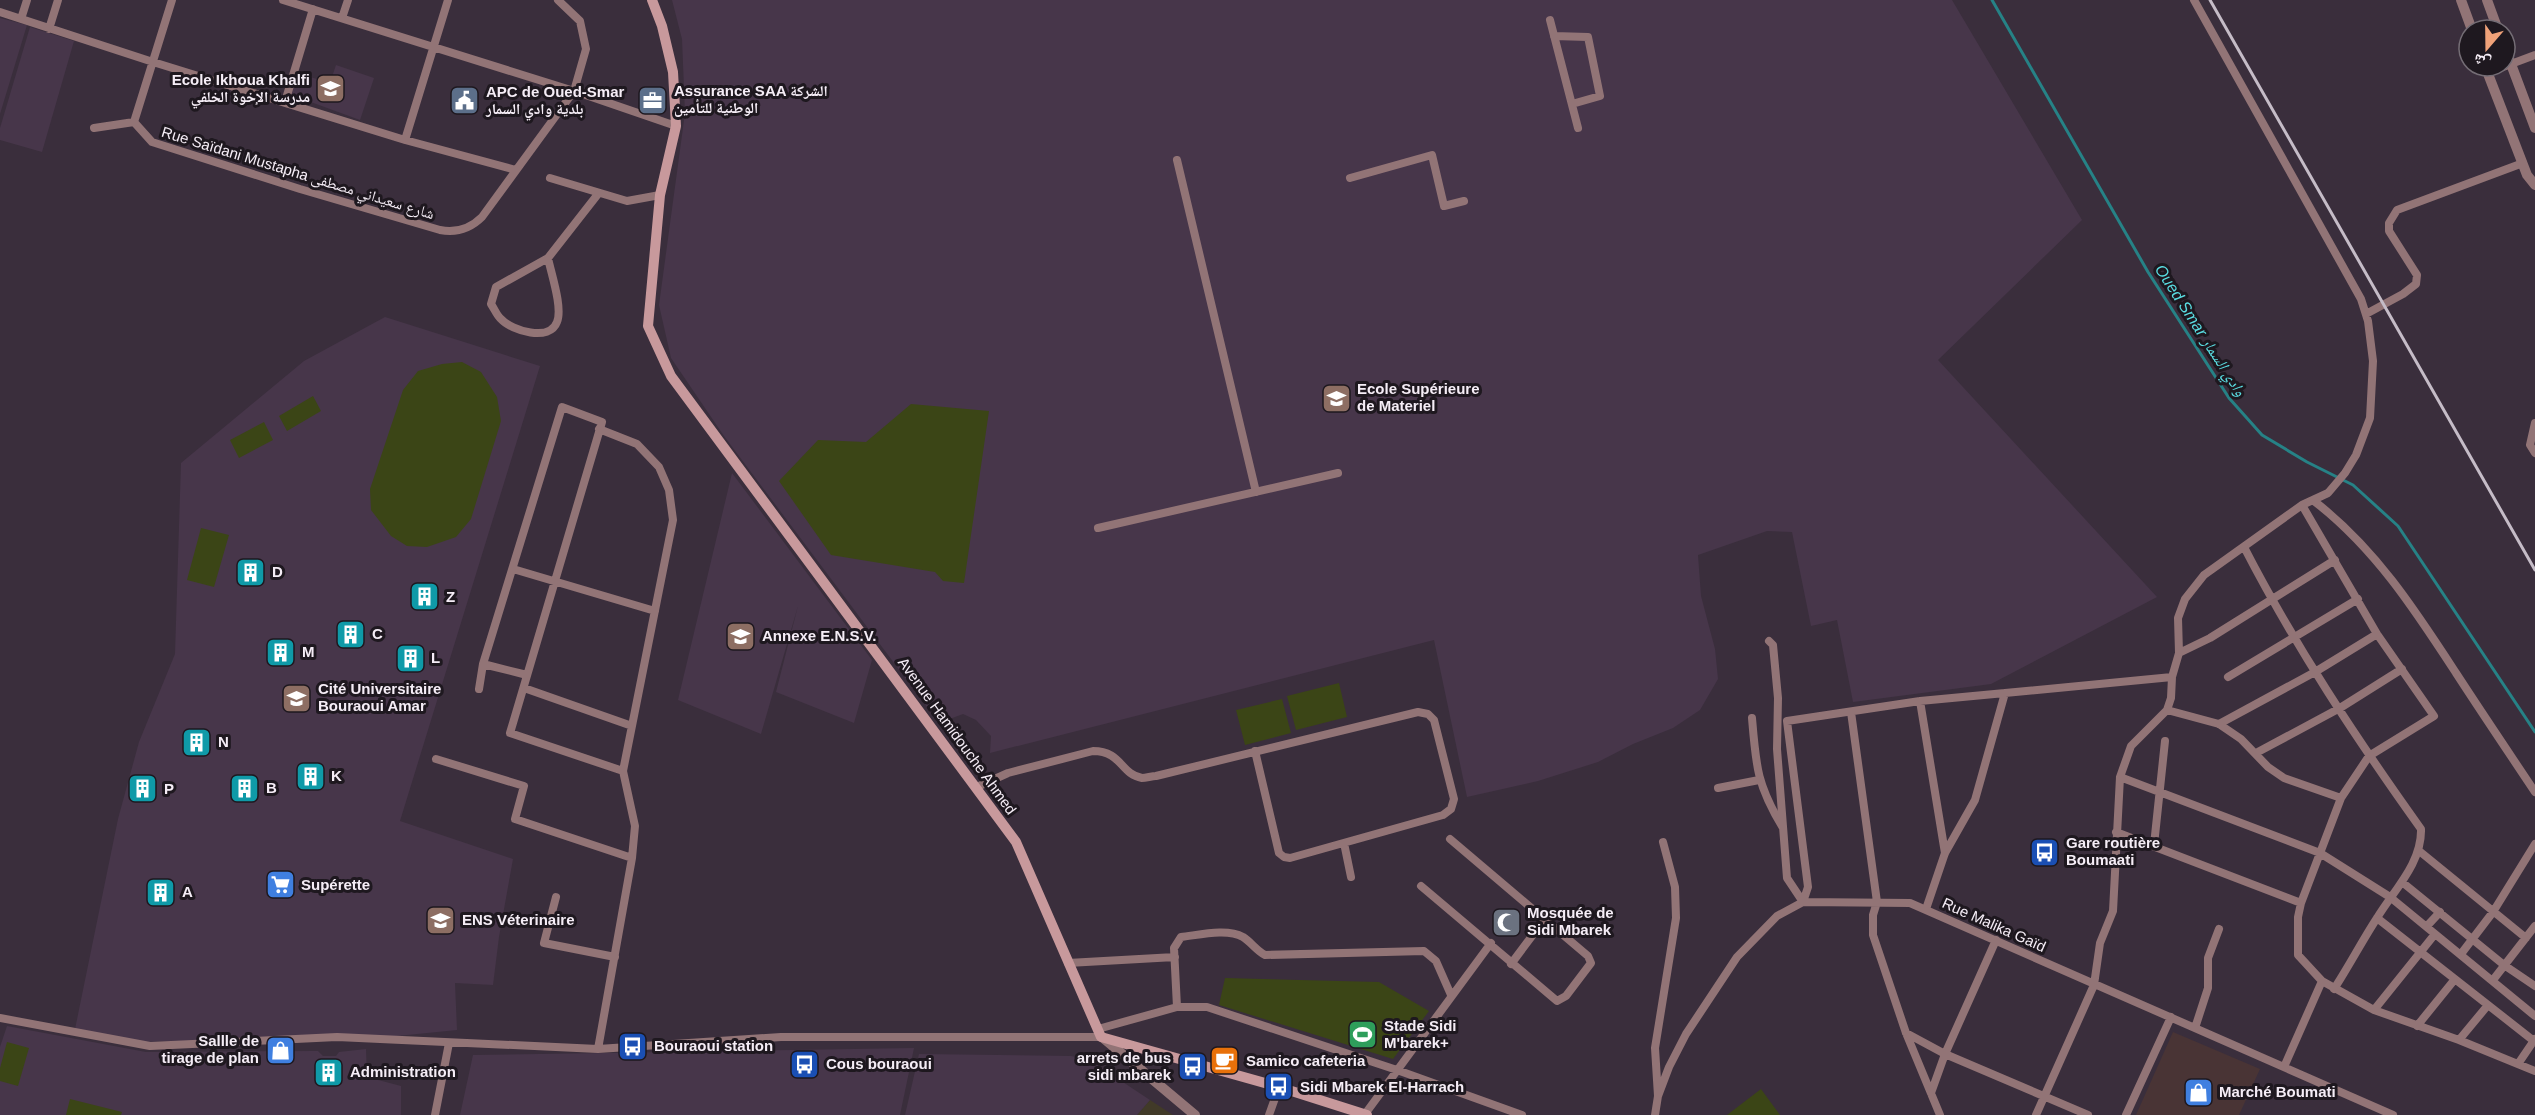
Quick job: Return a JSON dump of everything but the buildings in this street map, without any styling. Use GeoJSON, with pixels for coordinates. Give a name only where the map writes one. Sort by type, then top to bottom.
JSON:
{"type":"FeatureCollection","features":[{"type":"Feature","properties":{"kind":"main road","name":"Avenue Hamidouche Ahmed"},"geometry":{"type":"LineString","coordinates":[[652,0],[662,26],[673,72],[676,126],[660,195],[648,326],[671,376],[1016,842],[1100,1033]]}},
{"type":"Feature","properties":{"kind":"main road"},"geometry":{"type":"LineString","coordinates":[[1100,1033],[1366,1115]]}},
{"type":"Feature","properties":{"kind":"street"},"geometry":{"type":"LineString","coordinates":[[21,19],[27,0]]}},
{"type":"Feature","properties":{"kind":"street"},"geometry":{"type":"LineString","coordinates":[[50,29],[58,0]]}},
{"type":"Feature","properties":{"kind":"street"},"geometry":{"type":"LineString","coordinates":[[94,128],[134,122],[172,0]]}},
{"type":"Feature","properties":{"kind":"street"},"geometry":{"type":"LineString","coordinates":[[284,0],[574,91],[676,126]]}},
{"type":"Feature","properties":{"kind":"street"},"geometry":{"type":"LineString","coordinates":[[342,18],[348,0]]}},
{"type":"Feature","properties":{"kind":"street"},"geometry":{"type":"LineString","coordinates":[[405,140],[448,0]]}},
{"type":"Feature","properties":{"kind":"street"},"geometry":{"type":"LineString","coordinates":[[558,0],[580,21],[586,49],[574,91]]}},
{"type":"Feature","properties":{"kind":"street"},"geometry":{"type":"LineString","coordinates":[[2036,1115],[2094,985],[2100,943],[2113,911],[2121,777],[2131,746],[2167,710],[2172,698],[2172,677],[2179,653],[2178,618],[2185,599],[2204,575],[2302,505],[2328,493],[2345,473],[2361,444],[2370,418],[2373,361],[2366,314],[2352,282],[2194,0]]}},
{"type":"Feature","properties":{"kind":"street"},"geometry":{"type":"LineString","coordinates":[[2461,0],[2468,18]]}},
{"type":"Feature","properties":{"kind":"street"},"geometry":{"type":"LineString","coordinates":[[2487,0],[2494,18]]}},
{"type":"Feature","properties":{"kind":"street"},"geometry":{"type":"LineString","coordinates":[[285,102],[313,9]]}},
{"type":"Feature","properties":{"kind":"street"},"geometry":{"type":"LineString","coordinates":[[0,12],[405,140],[516,170]]}},
{"type":"Feature","properties":{"kind":"street"},"geometry":{"type":"LineString","coordinates":[[1550,20],[1578,128]]}},
{"type":"Feature","properties":{"kind":"street"},"geometry":{"type":"LineString","coordinates":[[1554,36],[1588,37],[1600,96],[1572,104]]}},
{"type":"Feature","properties":{"kind":"street"},"geometry":{"type":"LineString","coordinates":[[2517,62],[2535,55]]}},
{"type":"Feature","properties":{"kind":"street"},"geometry":{"type":"LineString","coordinates":[[2490,78],[2530,180],[2535,185]]}},
{"type":"Feature","properties":{"kind":"street"},"geometry":{"type":"LineString","coordinates":[[2516,78],[2535,128]]}},
{"type":"Feature","properties":{"kind":"street","name":"Rue Saïdani Mustapha شارع سعيداني مصطفى"},"geometry":{"type":"LineString","coordinates":[[134,122],[152,142],[300,189],[451,232],[471,226],[482,217],[574,91]]}},
{"type":"Feature","properties":{"kind":"street"},"geometry":{"type":"LineString","coordinates":[[1350,178],[1432,155],[1444,206],[1464,201]]}},
{"type":"Feature","properties":{"kind":"street"},"geometry":{"type":"LineString","coordinates":[[1176,160],[1256,492]]}},
{"type":"Feature","properties":{"kind":"street"},"geometry":{"type":"LineString","coordinates":[[2366,314],[2403,294],[2416,284],[2417,275],[2389,231],[2392,216],[2397,210],[2523,163]]}},
{"type":"Feature","properties":{"kind":"street"},"geometry":{"type":"LineString","coordinates":[[550,178],[627,201],[660,195]]}},
{"type":"Feature","properties":{"kind":"street"},"geometry":{"type":"LineString","coordinates":[[548,258],[557,303],[558,321],[551,332],[543,334],[525,331],[501,320],[491,304],[496,287],[548,258],[598,194]]}},
{"type":"Feature","properties":{"kind":"street"},"geometry":{"type":"LineString","coordinates":[[479,689],[483,664],[562,407],[602,422],[510,733],[623,771]]}},
{"type":"Feature","properties":{"kind":"street"},"geometry":{"type":"LineString","coordinates":[[2535,423],[2530,445],[2535,453]]}},
{"type":"Feature","properties":{"kind":"street"},"geometry":{"type":"LineString","coordinates":[[598,1049],[632,858],[635,826],[623,771],[673,520],[669,490],[659,467],[637,444],[599,429]]}},
{"type":"Feature","properties":{"kind":"street"},"geometry":{"type":"LineString","coordinates":[[1098,528],[1338,473]]}},
{"type":"Feature","properties":{"kind":"street"},"geometry":{"type":"LineString","coordinates":[[2314,501],[2332,514],[2381,564],[2409,601],[2535,792]]}},
{"type":"Feature","properties":{"kind":"street"},"geometry":{"type":"LineString","coordinates":[[2302,505],[2377,634],[2434,716],[2369,756],[2341,798],[2301,903],[2298,917],[2298,955],[2322,981],[2374,1010],[2459,1040],[2535,1071]]}},
{"type":"Feature","properties":{"kind":"street"},"geometry":{"type":"LineString","coordinates":[[2244,547],[2293,638],[2369,756],[2421,829],[2418,850],[2402,882],[2390,897],[2334,989]]}},
{"type":"Feature","properties":{"kind":"street"},"geometry":{"type":"LineString","coordinates":[[2179,653],[2210,638],[2335,560]]}},
{"type":"Feature","properties":{"kind":"street"},"geometry":{"type":"LineString","coordinates":[[513,569],[655,611]]}},
{"type":"Feature","properties":{"kind":"street"},"geometry":{"type":"LineString","coordinates":[[2228,677],[2358,599]]}},
{"type":"Feature","properties":{"kind":"street"},"geometry":{"type":"LineString","coordinates":[[2219,724],[2315,672],[2377,634]]}},
{"type":"Feature","properties":{"kind":"street"},"geometry":{"type":"LineString","coordinates":[[1769,641],[1773,645],[1778,698],[1777,749],[1787,878],[1803,902]]}},
{"type":"Feature","properties":{"kind":"street"},"geometry":{"type":"LineString","coordinates":[[483,664],[526,675]]}},
{"type":"Feature","properties":{"kind":"street"},"geometry":{"type":"LineString","coordinates":[[2256,753],[2340,708],[2402,669]]}},
{"type":"Feature","properties":{"kind":"street"},"geometry":{"type":"LineString","coordinates":[[1803,902],[1808,887],[1787,722],[1920,701],[2172,677]]}},
{"type":"Feature","properties":{"kind":"street"},"geometry":{"type":"LineString","coordinates":[[524,688],[632,726]]}},
{"type":"Feature","properties":{"kind":"street"},"geometry":{"type":"LineString","coordinates":[[1926,909],[1945,853],[1975,801],[2006,693]]}},
{"type":"Feature","properties":{"kind":"street"},"geometry":{"type":"LineString","coordinates":[[1920,701],[1945,853]]}},
{"type":"Feature","properties":{"kind":"street"},"geometry":{"type":"LineString","coordinates":[[2167,710],[2219,724],[2241,739],[2268,767],[2284,778],[2341,798]]}},
{"type":"Feature","properties":{"kind":"street"},"geometry":{"type":"LineString","coordinates":[[977,787],[1008,773],[1093,751],[1104,751],[1115,756],[1126,770],[1142,778],[1418,712],[1428,714],[1434,720],[1454,799],[1451,809],[1443,815],[1290,858],[1284,857],[1279,853],[1255,751]]}},
{"type":"Feature","properties":{"kind":"street"},"geometry":{"type":"LineString","coordinates":[[1851,712],[1877,902],[1873,915],[1873,935],[1906,1033],[1940,1115]]}},
{"type":"Feature","properties":{"kind":"street"},"geometry":{"type":"LineString","coordinates":[[1752,718],[1759,780],[1766,800],[1784,830]]}},
{"type":"Feature","properties":{"kind":"street"},"geometry":{"type":"LineString","coordinates":[[2154,845],[2165,741]]}},
{"type":"Feature","properties":{"kind":"street"},"geometry":{"type":"LineString","coordinates":[[436,759],[524,786],[515,819],[632,858]]}},
{"type":"Feature","properties":{"kind":"street"},"geometry":{"type":"LineString","coordinates":[[2121,777],[2320,853],[2390,897],[2535,1016]]}},
{"type":"Feature","properties":{"kind":"street"},"geometry":{"type":"LineString","coordinates":[[1718,788],[1759,780]]}},
{"type":"Feature","properties":{"kind":"street"},"geometry":{"type":"LineString","coordinates":[[2116,832],[2301,903]]}},
{"type":"Feature","properties":{"kind":"street"},"geometry":{"type":"LineString","coordinates":[[1421,886],[1557,1001],[1566,996],[1591,963],[1588,956],[1450,839]]}},
{"type":"Feature","properties":{"kind":"street"},"geometry":{"type":"LineString","coordinates":[[1655,1115],[1658,1096],[1655,1048],[1676,918],[1675,887],[1663,842]]}},
{"type":"Feature","properties":{"kind":"street"},"geometry":{"type":"LineString","coordinates":[[1344,843],[1351,877]]}},
{"type":"Feature","properties":{"kind":"street"},"geometry":{"type":"LineString","coordinates":[[2461,954],[2493,912],[2535,844]]}},
{"type":"Feature","properties":{"kind":"street"},"geometry":{"type":"LineString","coordinates":[[2418,850],[2526,938]]}},
{"type":"Feature","properties":{"kind":"street"},"geometry":{"type":"LineString","coordinates":[[2402,882],[2505,965],[2535,986]]}},
{"type":"Feature","properties":{"kind":"street"},"geometry":{"type":"LineString","coordinates":[[556,897],[544,943],[615,957]]}},
{"type":"Feature","properties":{"kind":"street","name":"Rue Malika Gaïd"},"geometry":{"type":"LineString","coordinates":[[1658,1096],[1669,1067],[1686,1034],[1737,957],[1777,916],[1803,902],[1877,902],[1910,903],[1926,909],[2393,1115]]}},
{"type":"Feature","properties":{"kind":"street"},"geometry":{"type":"LineString","coordinates":[[2427,926],[2440,912]]}},
{"type":"Feature","properties":{"kind":"street"},"geometry":{"type":"LineString","coordinates":[[2377,918],[2534,1040],[2518,1064]]}},
{"type":"Feature","properties":{"kind":"street"},"geometry":{"type":"LineString","coordinates":[[1511,964],[1544,920]]}},
{"type":"Feature","properties":{"kind":"street"},"geometry":{"type":"LineString","coordinates":[[2493,980],[2535,926]]}},
{"type":"Feature","properties":{"kind":"street"},"geometry":{"type":"LineString","coordinates":[[2195,1028],[2208,988],[2208,958],[2219,929]]}},
{"type":"Feature","properties":{"kind":"street"},"geometry":{"type":"LineString","coordinates":[[1177,1007],[1174,948],[1181,937],[1233,933],[1245,938],[1254,949],[1265,955],[1424,951],[1436,961],[1451,995]]}},
{"type":"Feature","properties":{"kind":"street"},"geometry":{"type":"LineString","coordinates":[[2374,1010],[2435,934]]}},
{"type":"Feature","properties":{"kind":"street"},"geometry":{"type":"LineString","coordinates":[[1931,1093],[1945,1054],[1996,940]]}},
{"type":"Feature","properties":{"kind":"street"},"geometry":{"type":"LineString","coordinates":[[1366,1115],[1491,943]]}},
{"type":"Feature","properties":{"kind":"street"},"geometry":{"type":"LineString","coordinates":[[1068,963],[1175,957]]}},
{"type":"Feature","properties":{"kind":"street"},"geometry":{"type":"LineString","coordinates":[[2417,1026],[2455,979]]}},
{"type":"Feature","properties":{"kind":"street"},"geometry":{"type":"LineString","coordinates":[[2284,1067],[2322,981]]}},
{"type":"Feature","properties":{"kind":"street"},"geometry":{"type":"LineString","coordinates":[[2459,1040],[2488,1005]]}},
{"type":"Feature","properties":{"kind":"street"},"geometry":{"type":"LineString","coordinates":[[0,1018],[150,1046],[337,1037],[598,1049],[782,1037],[1100,1033],[1177,1007],[1207,1007],[1397,1070],[1522,1115]]}},
{"type":"Feature","properties":{"kind":"street"},"geometry":{"type":"LineString","coordinates":[[2126,1115],[2171,1017]]}},
{"type":"Feature","properties":{"kind":"street"},"geometry":{"type":"LineString","coordinates":[[1100,1033],[1195,1115]]}},
{"type":"Feature","properties":{"kind":"street"},"geometry":{"type":"LineString","coordinates":[[1906,1033],[1945,1054],[2088,1115]]}},
{"type":"Feature","properties":{"kind":"street"},"geometry":{"type":"LineString","coordinates":[[435,1115],[449,1043]]}},
{"type":"Feature","properties":{"kind":"street"},"geometry":{"type":"LineString","coordinates":[[1269,1115],[1279,1087]]}},
{"type":"Feature","properties":{"kind":"shaded area","name":"Ecole Supérieure de Materiel"},"geometry":{"type":"Polygon","coordinates":[[[672,0],[1952,0],[2082,220],[1938,360],[2157,597],[1991,684],[1853,702],[1837,620],[1811,626],[1792,532],[1767,531],[1698,555],[1701,596],[1715,649],[1718,679],[1700,710],[1673,728],[1633,744],[1598,762],[1538,781],[1467,797],[1434,640],[990,753],[991,736],[976,720],[963,714],[939,723],[724,436],[671,358],[659,305],[685,113],[682,39],[672,0]]]}},
{"type":"Feature","properties":{"kind":"shaded area"},"geometry":{"type":"Polygon","coordinates":[[[0,18],[27,25],[0,114],[0,18]]]}},
{"type":"Feature","properties":{"kind":"shaded area"},"geometry":{"type":"Polygon","coordinates":[[[30,27],[74,41],[42,152],[0,140],[0,128],[30,27]]]}},
{"type":"Feature","properties":{"kind":"shaded area","name":"Ecole Ikhoua Khalfi مدرسة الإخوة الخلفي"},"geometry":{"type":"Polygon","coordinates":[[[336,65],[374,78],[360,120],[289,94],[297,73],[330,83],[336,65]]]}},
{"type":"Feature","properties":{"kind":"shaded area","name":"Cité Universitaire Bouraoui Amar"},"geometry":{"type":"Polygon","coordinates":[[[385,317],[540,366],[400,821],[513,859],[493,985],[455,983],[457,1030],[397,1036],[138,1042],[74,1034],[118,819],[139,742],[175,654],[181,463],[304,361],[385,317]]]}},
{"type":"Feature","properties":{"kind":"shaded area","name":"Annexe E.N.S.V."},"geometry":{"type":"Polygon","coordinates":[[[732,473],[872,660],[854,723],[776,692],[798,606],[761,734],[678,700],[732,473]]]}},
{"type":"Feature","properties":{"kind":"shaded area"},"geometry":{"type":"Polygon","coordinates":[[[7,1026],[146,1052],[318,1051],[323,1056],[336,1056],[339,1052],[366,1049],[367,1077],[401,1086],[401,1115],[0,1115],[0,1047],[7,1026]]]}},
{"type":"Feature","properties":{"kind":"shaded area","name":"Marché Boumati"},"geometry":{"type":"Polygon","coordinates":[[[2173,1032],[2260,1069],[2239,1115],[2136,1115],[2173,1032]]]}},
{"type":"Feature","properties":{"kind":"shaded area"},"geometry":{"type":"Polygon","coordinates":[[[914,1048],[900,1115],[460,1115],[473,1055],[914,1048]]]}},
{"type":"Feature","properties":{"kind":"shaded area"},"geometry":{"type":"Polygon","coordinates":[[[919,1054],[1071,1056],[1088,1059],[1150,1100],[1137,1115],[905,1115],[919,1054]]]}},
{"type":"Feature","properties":{"kind":"shaded area"},"geometry":{"type":"Polygon","coordinates":[[[1150,1100],[1173,1115],[1137,1115],[1150,1100]]]}},
{"type":"Feature","properties":{"kind":"green space"},"geometry":{"type":"Polygon","coordinates":[[[462,362],[481,372],[497,397],[501,421],[471,519],[456,537],[427,547],[407,546],[391,536],[371,510],[370,489],[403,390],[418,371],[442,364],[462,362]]]}},
{"type":"Feature","properties":{"kind":"green space"},"geometry":{"type":"Polygon","coordinates":[[[313,396],[321,411],[287,431],[279,416],[313,396]]]}},
{"type":"Feature","properties":{"kind":"green space"},"geometry":{"type":"Polygon","coordinates":[[[911,404],[989,411],[964,583],[943,581],[935,572],[831,555],[779,481],[818,440],[866,442],[911,404]]]}},
{"type":"Feature","properties":{"kind":"green space"},"geometry":{"type":"Polygon","coordinates":[[[264,422],[273,440],[239,458],[230,440],[264,422]]]}},
{"type":"Feature","properties":{"kind":"green space"},"geometry":{"type":"Polygon","coordinates":[[[201,528],[229,535],[214,587],[187,580],[201,528]]]}},
{"type":"Feature","properties":{"kind":"green space"},"geometry":{"type":"Polygon","coordinates":[[[1339,683],[1347,717],[1296,730],[1287,696],[1339,683]]]}},
{"type":"Feature","properties":{"kind":"green space"},"geometry":{"type":"Polygon","coordinates":[[[1282,699],[1291,733],[1245,745],[1236,710],[1282,699]]]}},
{"type":"Feature","properties":{"kind":"green space","name":"Stade Sidi M'barek+"},"geometry":{"type":"Polygon","coordinates":[[[1225,978],[1379,982],[1429,1011],[1393,1059],[1219,1005],[1225,978]]]}},
{"type":"Feature","properties":{"kind":"green space"},"geometry":{"type":"Polygon","coordinates":[[[7,1042],[29,1048],[18,1086],[0,1081],[0,1068],[7,1042]]]}},
{"type":"Feature","properties":{"kind":"green space"},"geometry":{"type":"Polygon","coordinates":[[[1761,1089],[1780,1115],[1727,1115],[1761,1089]]]}},
{"type":"Feature","properties":{"kind":"green space"},"geometry":{"type":"Polygon","coordinates":[[[70,1099],[122,1112],[121,1115],[66,1115],[70,1099]]]}},
{"type":"Feature","properties":{"kind":"waterway","name":"Oued Smar وادي السمار"},"geometry":{"type":"LineString","coordinates":[[1992,0],[2148,272],[2229,398],[2262,435],[2307,462],[2353,485],[2398,526],[2535,732]]}},
{"type":"Feature","properties":{"kind":"railway"},"geometry":{"type":"LineString","coordinates":[[2210,0],[2535,570]]}},
{"type":"Feature","properties":{"kind":"place","name":"Ecole Ikhoua Khalfi مدرسة الإخوة الخلفي"},"geometry":{"type":"Point","coordinates":[331,89]}},
{"type":"Feature","properties":{"kind":"place","name":"Assurance SAA الشركة الوطنية للتأمين"},"geometry":{"type":"Point","coordinates":[653,100]}},
{"type":"Feature","properties":{"kind":"place","name":"APC de Oued-Smar بلدية وادي السمار"},"geometry":{"type":"Point","coordinates":[465,101]}},
{"type":"Feature","properties":{"kind":"place","name":"Ecole Supérieure de Materiel"},"geometry":{"type":"Point","coordinates":[1336,398]}},
{"type":"Feature","properties":{"kind":"place","name":"D"},"geometry":{"type":"Point","coordinates":[251,572]}},
{"type":"Feature","properties":{"kind":"place","name":"Z"},"geometry":{"type":"Point","coordinates":[425,597]}},
{"type":"Feature","properties":{"kind":"place","name":"C"},"geometry":{"type":"Point","coordinates":[351,634]}},
{"type":"Feature","properties":{"kind":"place","name":"Annexe E.N.S.V."},"geometry":{"type":"Point","coordinates":[741,636]}},
{"type":"Feature","properties":{"kind":"place","name":"M"},"geometry":{"type":"Point","coordinates":[281,652]}},
{"type":"Feature","properties":{"kind":"place","name":"L"},"geometry":{"type":"Point","coordinates":[410,658]}},
{"type":"Feature","properties":{"kind":"place","name":"Cité Universitaire Bouraoui Amar"},"geometry":{"type":"Point","coordinates":[297,698]}},
{"type":"Feature","properties":{"kind":"place","name":"N"},"geometry":{"type":"Point","coordinates":[197,742]}},
{"type":"Feature","properties":{"kind":"place","name":"K"},"geometry":{"type":"Point","coordinates":[310,776]}},
{"type":"Feature","properties":{"kind":"place","name":"B"},"geometry":{"type":"Point","coordinates":[245,788]}},
{"type":"Feature","properties":{"kind":"place","name":"P"},"geometry":{"type":"Point","coordinates":[143,789]}},
{"type":"Feature","properties":{"kind":"place","name":"Gare routière Boumaati"},"geometry":{"type":"Point","coordinates":[2045,852]}},
{"type":"Feature","properties":{"kind":"place","name":"Supérette"},"geometry":{"type":"Point","coordinates":[280,885]}},
{"type":"Feature","properties":{"kind":"place","name":"A"},"geometry":{"type":"Point","coordinates":[161,892]}},
{"type":"Feature","properties":{"kind":"place","name":"ENS Véterinaire"},"geometry":{"type":"Point","coordinates":[441,920]}},
{"type":"Feature","properties":{"kind":"place","name":"Mosquée de Sidi Mbarek"},"geometry":{"type":"Point","coordinates":[1506,922]}},
{"type":"Feature","properties":{"kind":"place","name":"Stade Sidi M'barek+"},"geometry":{"type":"Point","coordinates":[1363,1035]}},
{"type":"Feature","properties":{"kind":"place","name":"Bouraoui station"},"geometry":{"type":"Point","coordinates":[633,1046]}},
{"type":"Feature","properties":{"kind":"place","name":"Sallle de tirage de plan"},"geometry":{"type":"Point","coordinates":[280,1050]}},
{"type":"Feature","properties":{"kind":"place","name":"Samico cafeteria"},"geometry":{"type":"Point","coordinates":[1225,1061]}},
{"type":"Feature","properties":{"kind":"place","name":"Cous bouraoui"},"geometry":{"type":"Point","coordinates":[805,1064]}},
{"type":"Feature","properties":{"kind":"place","name":"arrets de bus sidi mbarek"},"geometry":{"type":"Point","coordinates":[1192,1067]}},
{"type":"Feature","properties":{"kind":"place","name":"Administration"},"geometry":{"type":"Point","coordinates":[329,1072]}},
{"type":"Feature","properties":{"kind":"place","name":"Sidi Mbarek El-Harrach"},"geometry":{"type":"Point","coordinates":[1279,1087]}},
{"type":"Feature","properties":{"kind":"place","name":"Marché Boumati"},"geometry":{"type":"Point","coordinates":[2198,1092]}}]}
